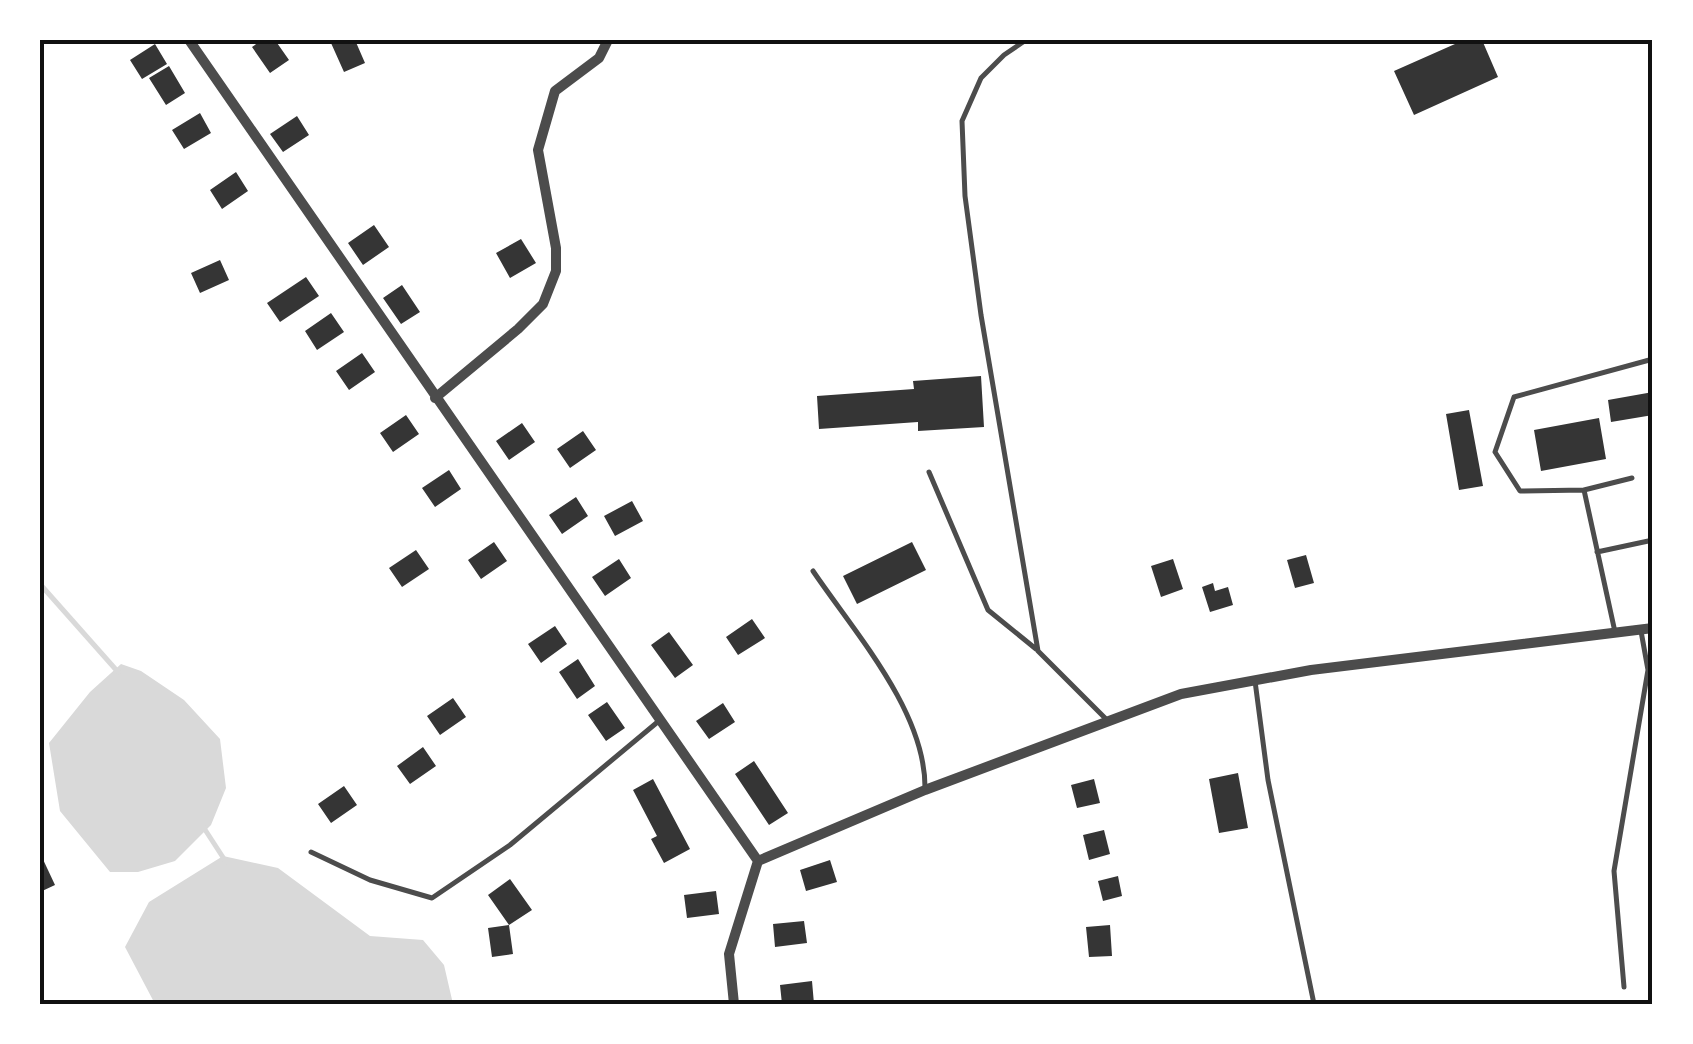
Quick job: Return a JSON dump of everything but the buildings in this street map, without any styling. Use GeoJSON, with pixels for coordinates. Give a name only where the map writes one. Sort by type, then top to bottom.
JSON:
{"type":"FeatureCollection","features":[{"type":"Feature","properties":{"kind":"street"},"geometry":{"type":"LineString","coordinates":[[189,40],[758,860]]}},
{"type":"Feature","properties":{"kind":"street"},"geometry":{"type":"LineString","coordinates":[[435,398],[544,304],[556,271],[556,248],[538,150],[556,91],[599,58],[608,40]]}},
{"type":"Feature","properties":{"kind":"street"},"geometry":{"type":"LineString","coordinates":[[758,860],[925,790],[1181,694],[1311,670],[1647,628]]}},
{"type":"Feature","properties":{"kind":"street"},"geometry":{"type":"LineString","coordinates":[[734,1004],[729,954],[758,860]]}},
{"type":"Feature","properties":{"kind":"lane"},"geometry":{"type":"LineString","coordinates":[[1026,40],[981,78],[962,120],[966,196],[981,315],[1038,651]]}},
{"type":"Feature","properties":{"kind":"lane"},"geometry":{"type":"LineString","coordinates":[[1632,478],[1584,490],[1520,491],[1494,452],[1514,397],[1653,359]]}},
{"type":"Feature","properties":{"kind":"lane"},"geometry":{"type":"LineString","coordinates":[[929,472],[988,610],[1038,651],[1110,723]]}},
{"type":"Feature","properties":{"kind":"lane"},"geometry":{"type":"LineString","coordinates":[[1584,490],[1615,632]]}},
{"type":"Feature","properties":{"kind":"lane"},"geometry":{"type":"LineString","coordinates":[[1598,552],[1653,540]]}},
{"type":"Feature","properties":{"kind":"lane"},"geometry":{"type":"LineString","coordinates":[[813,572],[886,678],[917,734],[925,766],[925,790]]}},
{"type":"Feature","properties":{"kind":"lane"},"geometry":{"type":"LineString","coordinates":[[1624,986],[1614,871],[1648,670],[1647,628]]}},
{"type":"Feature","properties":{"kind":"lane"},"geometry":{"type":"LineString","coordinates":[[1255,681],[1268,780],[1314,1004]]}},
{"type":"Feature","properties":{"kind":"lane"},"geometry":{"type":"LineString","coordinates":[[311,852],[370,880],[432,898],[510,845],[660,720]]}},
{"type":"Feature","properties":{"kind":"shaded area"},"geometry":{"type":"Polygon","coordinates":[[[121,664],[141,671],[184,700],[220,739],[226,788],[211,825],[175,861],[138,872],[110,872],[60,811],[49,743],[90,692],[121,664]]]}},
{"type":"Feature","properties":{"kind":"shaded area"},"geometry":{"type":"Polygon","coordinates":[[[223,856],[278,868],[370,936],[423,940],[444,965],[453,1004],[155,1004],[125,947],[149,902],[223,856]]]}},
{"type":"Feature","properties":{"kind":"waterway"},"geometry":{"type":"LineString","coordinates":[[40,584],[118,672]]}},
{"type":"Feature","properties":{"kind":"waterway"},"geometry":{"type":"LineString","coordinates":[[202,825],[226,862]]}}]}
